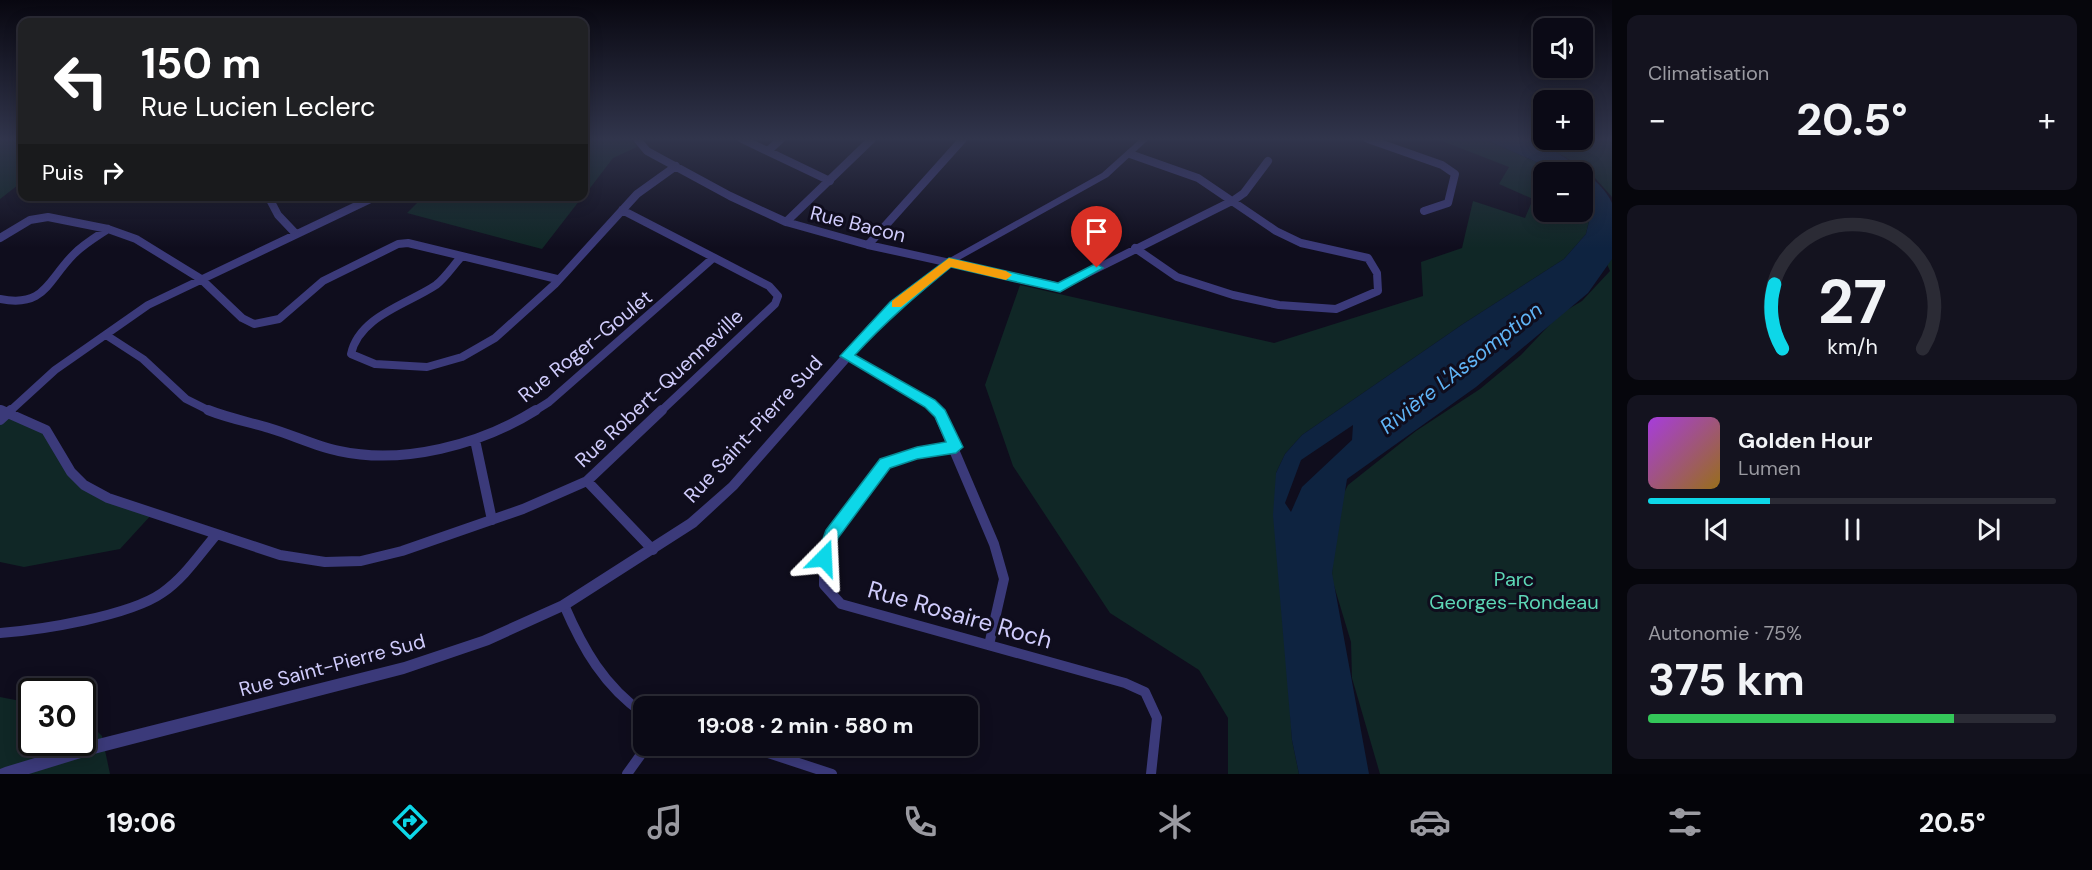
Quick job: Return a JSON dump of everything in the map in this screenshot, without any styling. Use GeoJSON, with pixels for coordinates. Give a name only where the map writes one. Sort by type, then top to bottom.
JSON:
{"type":"FeatureCollection","features":[{"type":"Feature","properties":{"kind":"street"},"geometry":{"type":"LineString","coordinates":[[461,257],[437,284],[381,314],[352,345],[351,354],[362,360],[395,367],[437,365],[460,359],[496,340],[512,327],[644,188],[663,175]]}},
{"type":"Feature","properties":{"kind":"street","name":"Rue Bacon"},"geometry":{"type":"LineString","coordinates":[[692,175],[730,196],[786,222],[868,245],[1060,287],[1234,200],[1244,193],[1257,175]]}},
{"type":"Feature","properties":{"kind":"street"},"geometry":{"type":"LineString","coordinates":[[818,175],[830,181]]}},
{"type":"Feature","properties":{"kind":"street"},"geometry":{"type":"LineString","coordinates":[[786,222],[836,175]]}},
{"type":"Feature","properties":{"kind":"street"},"geometry":{"type":"LineString","coordinates":[[868,245],[931,175]]}},
{"type":"Feature","properties":{"kind":"street","name":"Rue Saint-Pierre Sud"},"geometry":{"type":"LineString","coordinates":[[5,774],[103,744],[404,668],[484,641],[564,605],[692,523],[733,486],[847,356],[895,306],[949,262],[1088,186],[1102,175]]}},
{"type":"Feature","properties":{"kind":"street"},"geometry":{"type":"LineString","coordinates":[[1135,248],[1162,269],[1192,283],[1223,293],[1287,306],[1335,309],[1378,291],[1379,281],[1374,265],[1368,258],[1301,243],[1276,231],[1234,200],[1190,175]]}},
{"type":"Feature","properties":{"kind":"street"},"geometry":{"type":"LineString","coordinates":[[1424,211],[1448,203],[1455,175]]}},
{"type":"Feature","properties":{"kind":"street"},"geometry":{"type":"LineString","coordinates":[[271,201],[278,215],[296,234]]}},
{"type":"Feature","properties":{"kind":"street"},"geometry":{"type":"LineString","coordinates":[[0,420],[4,411],[56,370],[148,305],[366,201]]}},
{"type":"Feature","properties":{"kind":"street"},"geometry":{"type":"LineString","coordinates":[[622,210],[712,259]]}},
{"type":"Feature","properties":{"kind":"street"},"geometry":{"type":"LineString","coordinates":[[0,238],[22,223],[48,217],[108,230],[136,239],[201,279],[247,322],[260,324],[279,319],[323,281],[393,245],[408,243],[557,279]]}},
{"type":"Feature","properties":{"kind":"street"},"geometry":{"type":"LineString","coordinates":[[0,299],[10,302],[25,301],[46,291],[69,258],[108,230]]}},
{"type":"Feature","properties":{"kind":"street","name":"Rue Robert-Quenneville"},"geometry":{"type":"LineString","coordinates":[[4,411],[46,430],[71,472],[84,485],[108,498],[280,555],[325,562],[361,561],[402,551],[492,520],[587,481],[775,304],[778,296],[769,286],[712,259]]}},
{"type":"Feature","properties":{"kind":"street","name":"Rue Roger-Goulet"},"geometry":{"type":"LineString","coordinates":[[106,334],[146,361],[191,402],[224,417],[266,427],[309,444],[348,453],[392,454],[439,449],[475,440],[531,414],[562,392],[712,259]]}},
{"type":"Feature","properties":{"kind":"street"},"geometry":{"type":"LineString","coordinates":[[847,356],[930,403],[940,413],[956,447],[994,544],[1004,579],[989,645]]}},
{"type":"Feature","properties":{"kind":"street"},"geometry":{"type":"LineString","coordinates":[[475,440],[492,520]]}},
{"type":"Feature","properties":{"kind":"street","name":"Rue Rosaire Roch"},"geometry":{"type":"LineString","coordinates":[[956,447],[917,453],[885,464],[831,535],[824,558],[824,585],[841,604],[1125,683],[1145,692],[1157,718],[1151,774]]}},
{"type":"Feature","properties":{"kind":"street"},"geometry":{"type":"LineString","coordinates":[[587,481],[653,550]]}},
{"type":"Feature","properties":{"kind":"street"},"geometry":{"type":"LineString","coordinates":[[0,633],[134,606],[156,597],[174,584],[216,535]]}},
{"type":"Feature","properties":{"kind":"street"},"geometry":{"type":"LineString","coordinates":[[564,605],[592,667],[615,692],[633,706]]}},
{"type":"Feature","properties":{"kind":"street"},"geometry":{"type":"LineString","coordinates":[[627,774],[640,756]]}},
{"type":"Feature","properties":{"kind":"street"},"geometry":{"type":"LineString","coordinates":[[777,756],[832,774]]}},
{"type":"Feature","properties":{"kind":"green space"},"geometry":{"type":"Polygon","coordinates":[[[0,175],[18,175],[18,185],[0,199],[0,175]]]}},
{"type":"Feature","properties":{"kind":"green space"},"geometry":{"type":"Polygon","coordinates":[[[588,175],[600,175],[588,191],[588,175]]]}},
{"type":"Feature","properties":{"kind":"green space"},"geometry":{"type":"Polygon","coordinates":[[[1504,175],[1533,175],[1533,199],[1499,184],[1504,175]]]}},
{"type":"Feature","properties":{"kind":"green space"},"geometry":{"type":"Polygon","coordinates":[[[1593,175],[1612,175],[1612,197],[1593,175]]]}},
{"type":"Feature","properties":{"kind":"green space"},"geometry":{"type":"Polygon","coordinates":[[[1533,199],[1533,222],[1589,222],[1586,234],[1564,259],[1463,324],[1302,435],[1285,454],[1276,473],[1292,740],[1299,774],[1228,774],[1228,718],[1199,670],[1110,613],[1013,466],[985,385],[1020,285],[1274,343],[1423,296],[1421,262],[1462,248],[1473,201],[1525,218],[1533,199]]]}},
{"type":"Feature","properties":{"kind":"green space"},"geometry":{"type":"Polygon","coordinates":[[[419,201],[579,201],[542,249],[407,213],[419,201]]]}},
{"type":"Feature","properties":{"kind":"green space","name":"Parc Georges-Rondeau"},"geometry":{"type":"Polygon","coordinates":[[[1612,244],[1612,774],[1380,774],[1352,678],[1351,642],[1332,579],[1333,515],[1348,485],[1416,431],[1480,389],[1521,355],[1560,314],[1582,301],[1610,271],[1606,262],[1612,244]]]}},
{"type":"Feature","properties":{"kind":"green space"},"geometry":{"type":"Polygon","coordinates":[[[7,412],[46,430],[84,485],[153,513],[120,549],[24,567],[0,562],[0,420],[7,412]]]}},
{"type":"Feature","properties":{"kind":"green space"},"geometry":{"type":"Polygon","coordinates":[[[0,697],[18,700],[18,756],[96,756],[96,730],[102,736],[110,774],[0,774],[0,697]]]}},
{"type":"Feature","properties":{"kind":"water","name":"Rivière L'Assomption"},"geometry":{"type":"Polygon","coordinates":[[[1593,179],[1612,203],[1612,259],[1588,293],[1476,387],[1347,479],[1332,573],[1369,774],[1299,774],[1292,740],[1273,515],[1276,473],[1285,454],[1302,435],[1463,324],[1564,259],[1586,234],[1589,222],[1593,222],[1593,179]],[[1353,425],[1301,460],[1285,503],[1291,512],[1302,487],[1352,440],[1353,425]]]}},
{"type":"Feature","properties":{"kind":"slow traffic"},"geometry":{"type":"LineString","coordinates":[[896,304],[949,262],[1006,275]]}},
{"type":"Feature","properties":{"kind":"route"},"geometry":{"type":"LineString","coordinates":[[824,558],[831,535],[885,464],[917,453],[956,447],[940,413],[930,403],[847,356],[873,327],[924,281],[949,262],[1060,287],[1097,268]]}}]}
